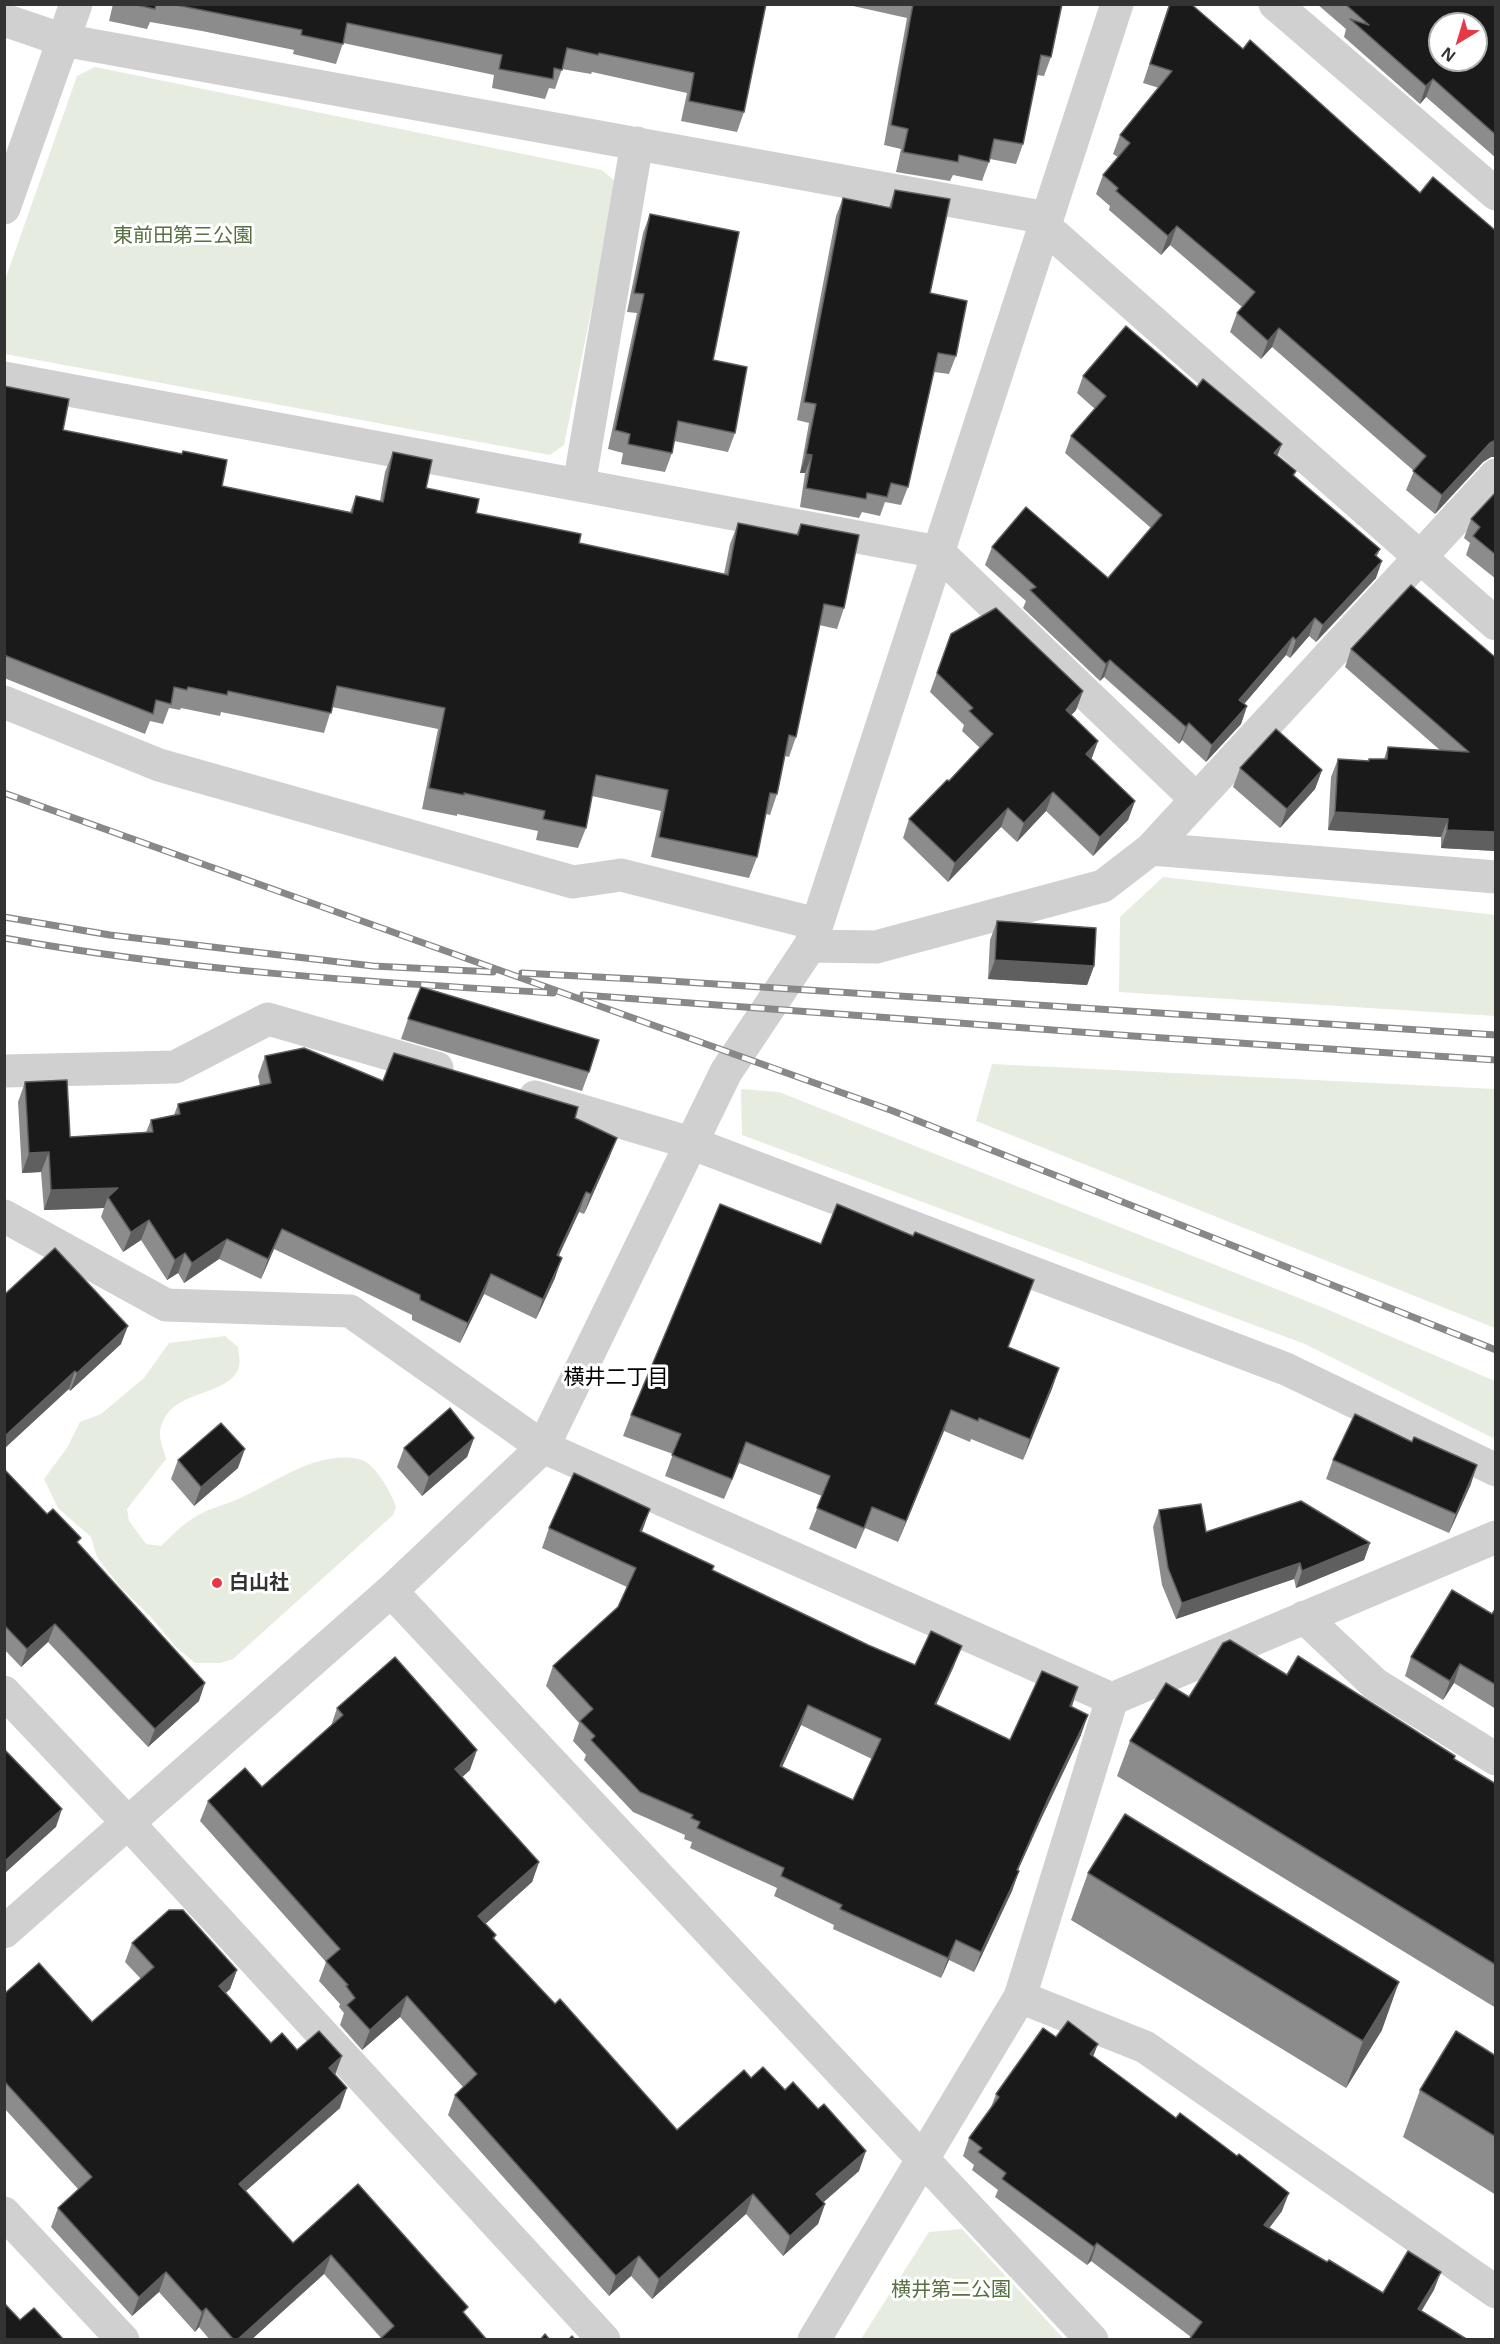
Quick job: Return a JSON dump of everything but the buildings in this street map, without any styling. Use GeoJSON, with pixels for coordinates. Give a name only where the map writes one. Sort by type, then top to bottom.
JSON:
{"type":"FeatureCollection","features":[{"type":"Feature","properties":{"kind":"street"},"geometry":{"type":"LineString","coordinates":[[4,208],[76,4]]}},
{"type":"Feature","properties":{"kind":"street"},"geometry":{"type":"LineString","coordinates":[[4,1932],[391,1591],[543,1447],[726,1072],[814,935],[1117,4]]}},
{"type":"Feature","properties":{"kind":"street"},"geometry":{"type":"LineString","coordinates":[[1275,4],[1496,194]]}},
{"type":"Feature","properties":{"kind":"street"},"geometry":{"type":"LineString","coordinates":[[4,20],[63,39],[637,143],[1046,222],[1496,624]]}},
{"type":"Feature","properties":{"kind":"street"},"geometry":{"type":"LineString","coordinates":[[579,484],[637,143]]}},
{"type":"Feature","properties":{"kind":"street"},"geometry":{"type":"LineString","coordinates":[[4,378],[938,552],[1196,799]]}},
{"type":"Feature","properties":{"kind":"street"},"geometry":{"type":"LineString","coordinates":[[4,702],[159,765],[573,882],[621,875],[814,935],[876,947],[1103,886],[1151,849],[1496,475]]}},
{"type":"Feature","properties":{"kind":"street"},"geometry":{"type":"LineString","coordinates":[[1151,849],[1496,877]]}},
{"type":"Feature","properties":{"kind":"street"},"geometry":{"type":"LineString","coordinates":[[4,1071],[175,1067],[268,1018],[463,1076]]}},
{"type":"Feature","properties":{"kind":"street"},"geometry":{"type":"LineString","coordinates":[[508,1089],[691,1143],[1287,1369],[1496,1470]]}},
{"type":"Feature","properties":{"kind":"street"},"geometry":{"type":"LineString","coordinates":[[4,1216],[166,1305],[350,1311],[543,1447],[1112,1699],[1496,1537]]}},
{"type":"Feature","properties":{"kind":"street"},"geometry":{"type":"LineString","coordinates":[[391,1591],[1092,2340]]}},
{"type":"Feature","properties":{"kind":"street"},"geometry":{"type":"LineString","coordinates":[[1304,1617],[1375,1684],[1496,1759]]}},
{"type":"Feature","properties":{"kind":"street"},"geometry":{"type":"LineString","coordinates":[[4,1692],[129,1824],[604,2340]]}},
{"type":"Feature","properties":{"kind":"street"},"geometry":{"type":"LineString","coordinates":[[814,2340],[1020,1997],[1112,1699]]}},
{"type":"Feature","properties":{"kind":"street"},"geometry":{"type":"LineString","coordinates":[[1020,1997],[1145,2047],[1496,2292]]}},
{"type":"Feature","properties":{"kind":"street"},"geometry":{"type":"LineString","coordinates":[[4,2213],[123,2340]]}},
{"type":"Feature","properties":{"kind":"green space","name":"東前田第三公園"},"geometry":{"type":"Polygon","coordinates":[[[95,67],[602,170],[617,183],[564,445],[550,455],[5,354],[5,280],[77,76],[95,67]]]}},
{"type":"Feature","properties":{"kind":"green space"},"geometry":{"type":"Polygon","coordinates":[[[1163,877],[1495,915],[1495,1016],[1119,992],[1120,917],[1163,877]]]}},
{"type":"Feature","properties":{"kind":"green space"},"geometry":{"type":"Polygon","coordinates":[[[992,1064],[1495,1089],[1495,1328],[976,1121],[992,1064]]]}},
{"type":"Feature","properties":{"kind":"green space"},"geometry":{"type":"Polygon","coordinates":[[[741,1089],[779,1092],[1324,1308],[1495,1381],[1495,1439],[1305,1344],[742,1135],[741,1089]]]}},
{"type":"Feature","properties":{"kind":"green space"},"geometry":{"type":"Polygon","coordinates":[[[225,1336],[238,1347],[240,1362],[238,1370],[221,1386],[184,1400],[173,1407],[165,1417],[160,1434],[166,1459],[127,1509],[129,1521],[146,1544],[161,1546],[197,1516],[238,1499],[298,1469],[329,1459],[346,1458],[367,1463],[383,1481],[396,1507],[393,1515],[233,1659],[220,1663],[195,1663],[176,1647],[150,1616],[121,1588],[97,1557],[91,1537],[58,1508],[44,1479],[67,1448],[80,1422],[101,1414],[144,1378],[169,1343],[225,1336]]]}},
{"type":"Feature","properties":{"kind":"green space","name":"横井第二公園"},"geometry":{"type":"Polygon","coordinates":[[[962,2229],[1064,2339],[861,2339],[929,2232],[962,2229]]]}},
{"type":"Feature","properties":{"kind":"railway"},"geometry":{"type":"LineString","coordinates":[[4,793],[893,1111],[1496,1350]]}},
{"type":"Feature","properties":{"kind":"railway"},"geometry":{"type":"LineString","coordinates":[[4,917],[110,935],[373,966],[493,972]]}},
{"type":"Feature","properties":{"kind":"railway"},"geometry":{"type":"LineString","coordinates":[[4,938],[140,959],[278,974],[553,993]]}},
{"type":"Feature","properties":{"kind":"railway"},"geometry":{"type":"LineString","coordinates":[[522,973],[1496,1035]]}},
{"type":"Feature","properties":{"kind":"railway"},"geometry":{"type":"LineString","coordinates":[[583,995],[1133,1036],[1496,1060]]}},
{"type":"Feature","properties":{"kind":"place","name":"白山社"},"geometry":{"type":"Point","coordinates":[217,1583]}},
{"type":"Feature","properties":{"kind":"district","name":"横井二丁目"},"geometry":{"type":"Point","coordinates":[616,1378]}}]}
